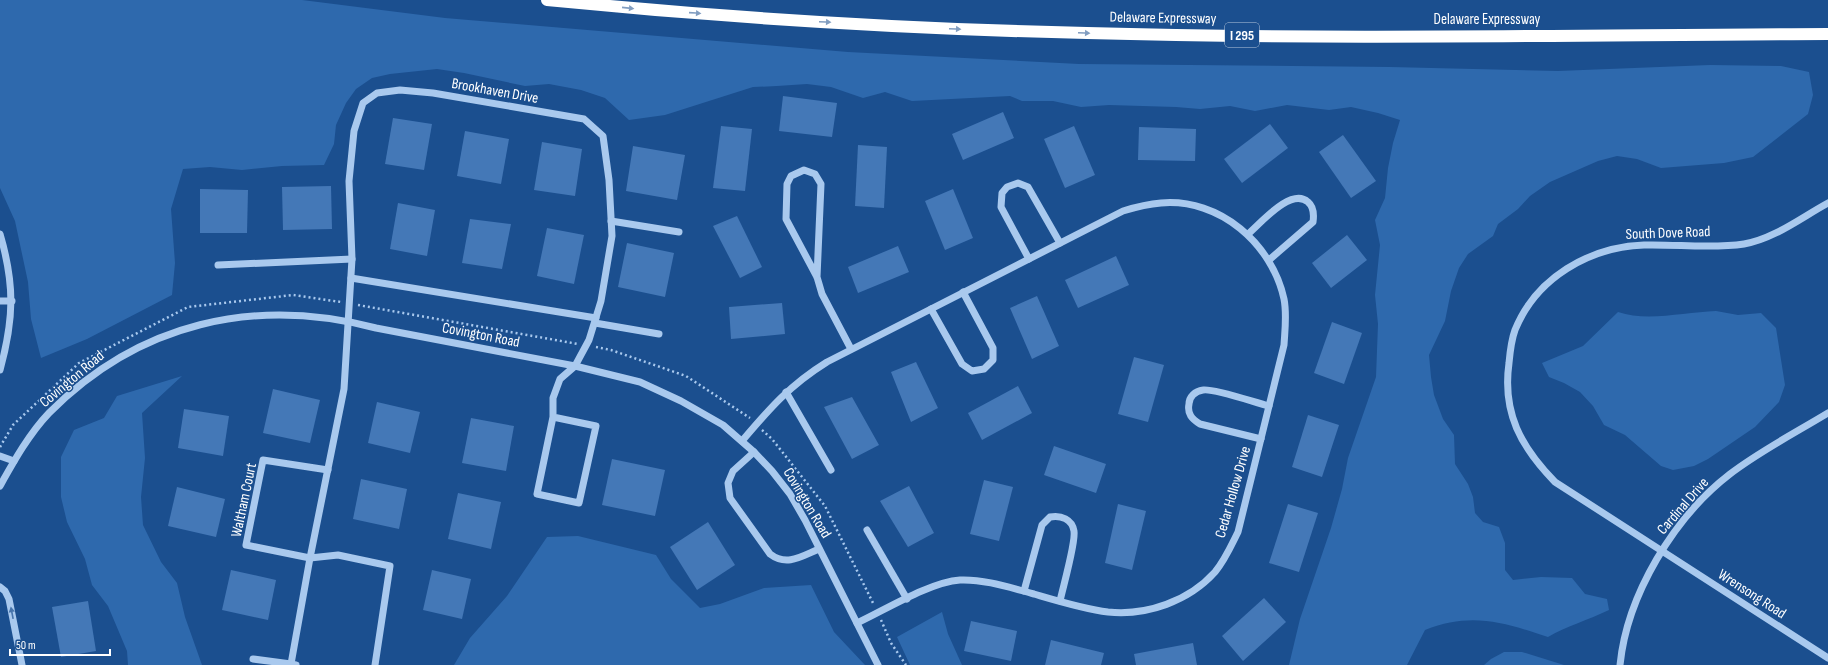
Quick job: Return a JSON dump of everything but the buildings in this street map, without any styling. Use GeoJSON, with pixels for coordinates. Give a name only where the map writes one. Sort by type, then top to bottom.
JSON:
{"type":"FeatureCollection","features":[{"type":"Feature","properties":{"kind":"highway","name":"Delaware Expressway"},"geometry":{"type":"LineString","coordinates":[[547,0],[656,5],[880,25],[1090,33],[1279,36],[1828,34]]}},
{"type":"Feature","properties":{"kind":"street","name":"Brookhaven Drive"},"geometry":{"type":"LineString","coordinates":[[349,321],[352,259],[349,181],[354,131],[363,103],[376,93],[400,90],[433,93],[584,119],[603,136],[609,180],[612,236],[601,301],[589,340],[575,366]]}},
{"type":"Feature","properties":{"kind":"street"},"geometry":{"type":"LineString","coordinates":[[817,277],[821,184],[815,174],[804,170],[791,176],[787,184],[786,219],[817,277],[822,294],[851,349]]}},
{"type":"Feature","properties":{"kind":"street"},"geometry":{"type":"LineString","coordinates":[[1029,259],[1001,207],[1002,193],[1007,187],[1018,184],[1028,188],[1060,243]]}},
{"type":"Feature","properties":{"kind":"street"},"geometry":{"type":"LineString","coordinates":[[1248,234],[1287,200],[1295,197],[1309,202],[1314,210],[1314,216],[1310,225],[1270,260]]}},
{"type":"Feature","properties":{"kind":"street","name":"Cedar Hollow Drive"},"geometry":{"type":"LineString","coordinates":[[742,441],[786,392],[804,376],[851,349],[1123,211],[1162,202],[1188,204],[1206,209],[1230,221],[1248,234],[1270,260],[1280,284],[1286,318],[1284,345],[1238,532],[1226,556],[1202,585],[1174,602],[1146,610],[1107,612],[981,581],[961,580],[932,587],[857,623]]}},
{"type":"Feature","properties":{"kind":"street","name":"South Dove Road"},"geometry":{"type":"LineString","coordinates":[[1662,552],[1555,482],[1527,451],[1517,433],[1511,414],[1508,395],[1508,371],[1515,331],[1535,297],[1548,282],[1562,271],[1599,252],[1616,248],[1643,245],[1744,244],[1777,231],[1828,203]]}},
{"type":"Feature","properties":{"kind":"street"},"geometry":{"type":"LineString","coordinates":[[611,221],[679,232]]}},
{"type":"Feature","properties":{"kind":"street"},"geometry":{"type":"LineString","coordinates":[[0,234],[10,270],[12,301],[10,328],[0,370]]}},
{"type":"Feature","properties":{"kind":"street"},"geometry":{"type":"LineString","coordinates":[[218,265],[352,259]]}},
{"type":"Feature","properties":{"kind":"street"},"geometry":{"type":"LineString","coordinates":[[351,278],[595,320],[659,334]]}},
{"type":"Feature","properties":{"kind":"street"},"geometry":{"type":"LineString","coordinates":[[931,309],[962,364],[972,371],[984,369],[993,360],[993,348],[964,292]]}},
{"type":"Feature","properties":{"kind":"street"},"geometry":{"type":"LineString","coordinates":[[0,301],[12,301]]}},
{"type":"Feature","properties":{"kind":"street","name":"Covington Road"},"geometry":{"type":"LineString","coordinates":[[0,486],[14,461],[49,414],[88,379],[132,350],[195,325],[251,316],[284,315],[349,321],[376,328],[575,366],[640,382],[661,391],[704,413],[723,425],[754,452],[772,471],[790,494],[878,665]]}},
{"type":"Feature","properties":{"kind":"street"},"geometry":{"type":"LineString","coordinates":[[253,659],[294,664],[310,558],[344,389],[349,321]]}},
{"type":"Feature","properties":{"kind":"street"},"geometry":{"type":"LineString","coordinates":[[553,417],[596,426],[579,503],[537,494],[553,417],[553,398],[560,379],[575,366]]}},
{"type":"Feature","properties":{"kind":"street","name":"Cedar Hollow Drive"},"geometry":{"type":"LineString","coordinates":[[1261,439],[1200,424],[1192,419],[1188,410],[1189,400],[1193,395],[1204,390],[1269,406]]}},
{"type":"Feature","properties":{"kind":"street"},"geometry":{"type":"LineString","coordinates":[[786,392],[831,470]]}},
{"type":"Feature","properties":{"kind":"street","name":"Cardinal Drive"},"geometry":{"type":"LineString","coordinates":[[1620,665],[1626,630],[1632,610],[1662,552],[1688,515],[1728,475],[1828,413]]}},
{"type":"Feature","properties":{"kind":"street"},"geometry":{"type":"LineString","coordinates":[[754,452],[733,471],[728,483],[730,498],[770,554],[778,560],[790,560],[819,549]]}},
{"type":"Feature","properties":{"kind":"street"},"geometry":{"type":"LineString","coordinates":[[0,456],[14,461]]}},
{"type":"Feature","properties":{"kind":"street","name":"Waltham Court"},"geometry":{"type":"LineString","coordinates":[[328,470],[263,460],[246,545],[310,558],[338,555],[390,566],[375,665]]}},
{"type":"Feature","properties":{"kind":"street"},"geometry":{"type":"LineString","coordinates":[[1024,592],[1042,525],[1050,517],[1062,516],[1070,521],[1074,533],[1060,601]]}},
{"type":"Feature","properties":{"kind":"street"},"geometry":{"type":"LineString","coordinates":[[867,530],[907,599]]}},
{"type":"Feature","properties":{"kind":"street","name":"Wrensong Road"},"geometry":{"type":"LineString","coordinates":[[1662,552],[1828,658]]}},
{"type":"Feature","properties":{"kind":"street"},"geometry":{"type":"LineString","coordinates":[[0,587],[5,590],[9,599],[22,665]]}},
{"type":"Feature","properties":{"kind":"path"},"geometry":{"type":"LineString","coordinates":[[0,448],[13,425],[79,363],[188,307],[293,295],[611,350],[686,376],[751,418],[772,439],[825,506],[891,643],[906,665]]}},
{"type":"Feature","properties":{"kind":"shaded area"},"geometry":{"type":"Polygon","coordinates":[[[0,0],[302,0],[445,18],[848,52],[1079,64],[1390,67],[1558,71],[1710,65],[1781,66],[1809,72],[1813,95],[1808,114],[1753,157],[1724,163],[1661,168],[1637,159],[1617,156],[1598,161],[1550,182],[1530,196],[1518,209],[1498,224],[1493,236],[1468,254],[1459,268],[1451,291],[1445,321],[1429,355],[1434,395],[1443,419],[1454,435],[1455,464],[1468,484],[1473,497],[1475,513],[1483,522],[1499,527],[1505,543],[1505,570],[1513,580],[1541,577],[1572,578],[1585,594],[1607,599],[1609,610],[1548,637],[1501,623],[1487,621],[1457,621],[1442,625],[1425,630],[1407,665],[1289,665],[1300,619],[1331,528],[1342,489],[1348,458],[1376,377],[1378,324],[1375,295],[1380,245],[1375,220],[1385,198],[1388,168],[1393,143],[1400,120],[1351,107],[1329,110],[1287,105],[1255,111],[1230,106],[1200,109],[1109,105],[1081,107],[1053,101],[1022,101],[1010,96],[912,101],[885,92],[863,98],[831,87],[807,84],[753,87],[665,115],[629,120],[605,98],[581,90],[549,84],[525,86],[437,69],[390,74],[372,78],[356,89],[346,103],[336,125],[334,144],[324,165],[282,166],[242,170],[210,167],[183,169],[171,209],[175,263],[172,295],[87,339],[41,358],[31,319],[28,282],[15,221],[0,188],[0,0]]]}},
{"type":"Feature","properties":{"kind":"shaded area"},"geometry":{"type":"Polygon","coordinates":[[[1716,311],[1738,315],[1761,313],[1776,328],[1785,385],[1779,402],[1755,427],[1708,459],[1694,466],[1673,470],[1661,466],[1625,435],[1604,425],[1593,406],[1580,392],[1549,377],[1542,363],[1583,346],[1618,312],[1641,316],[1666,316],[1716,311]]]}},
{"type":"Feature","properties":{"kind":"shaded area"},"geometry":{"type":"Polygon","coordinates":[[[182,376],[142,413],[145,458],[141,497],[143,525],[161,562],[177,583],[185,617],[202,665],[128,665],[127,651],[108,606],[92,585],[85,559],[67,522],[61,497],[61,457],[74,430],[104,418],[117,396],[182,376]]]}},
{"type":"Feature","properties":{"kind":"shaded area"},"geometry":{"type":"Polygon","coordinates":[[[578,536],[656,555],[671,579],[700,608],[720,604],[764,588],[811,585],[834,632],[865,665],[454,665],[470,638],[507,596],[547,537],[578,536]]]}},
{"type":"Feature","properties":{"kind":"shaded area"},"geometry":{"type":"Polygon","coordinates":[[[942,612],[948,634],[962,665],[910,665],[897,637],[942,612]]]}},
{"type":"Feature","properties":{"kind":"shaded area"},"geometry":{"type":"Polygon","coordinates":[[[1504,652],[1522,652],[1564,665],[1484,665],[1491,659],[1504,652]]]}}]}
